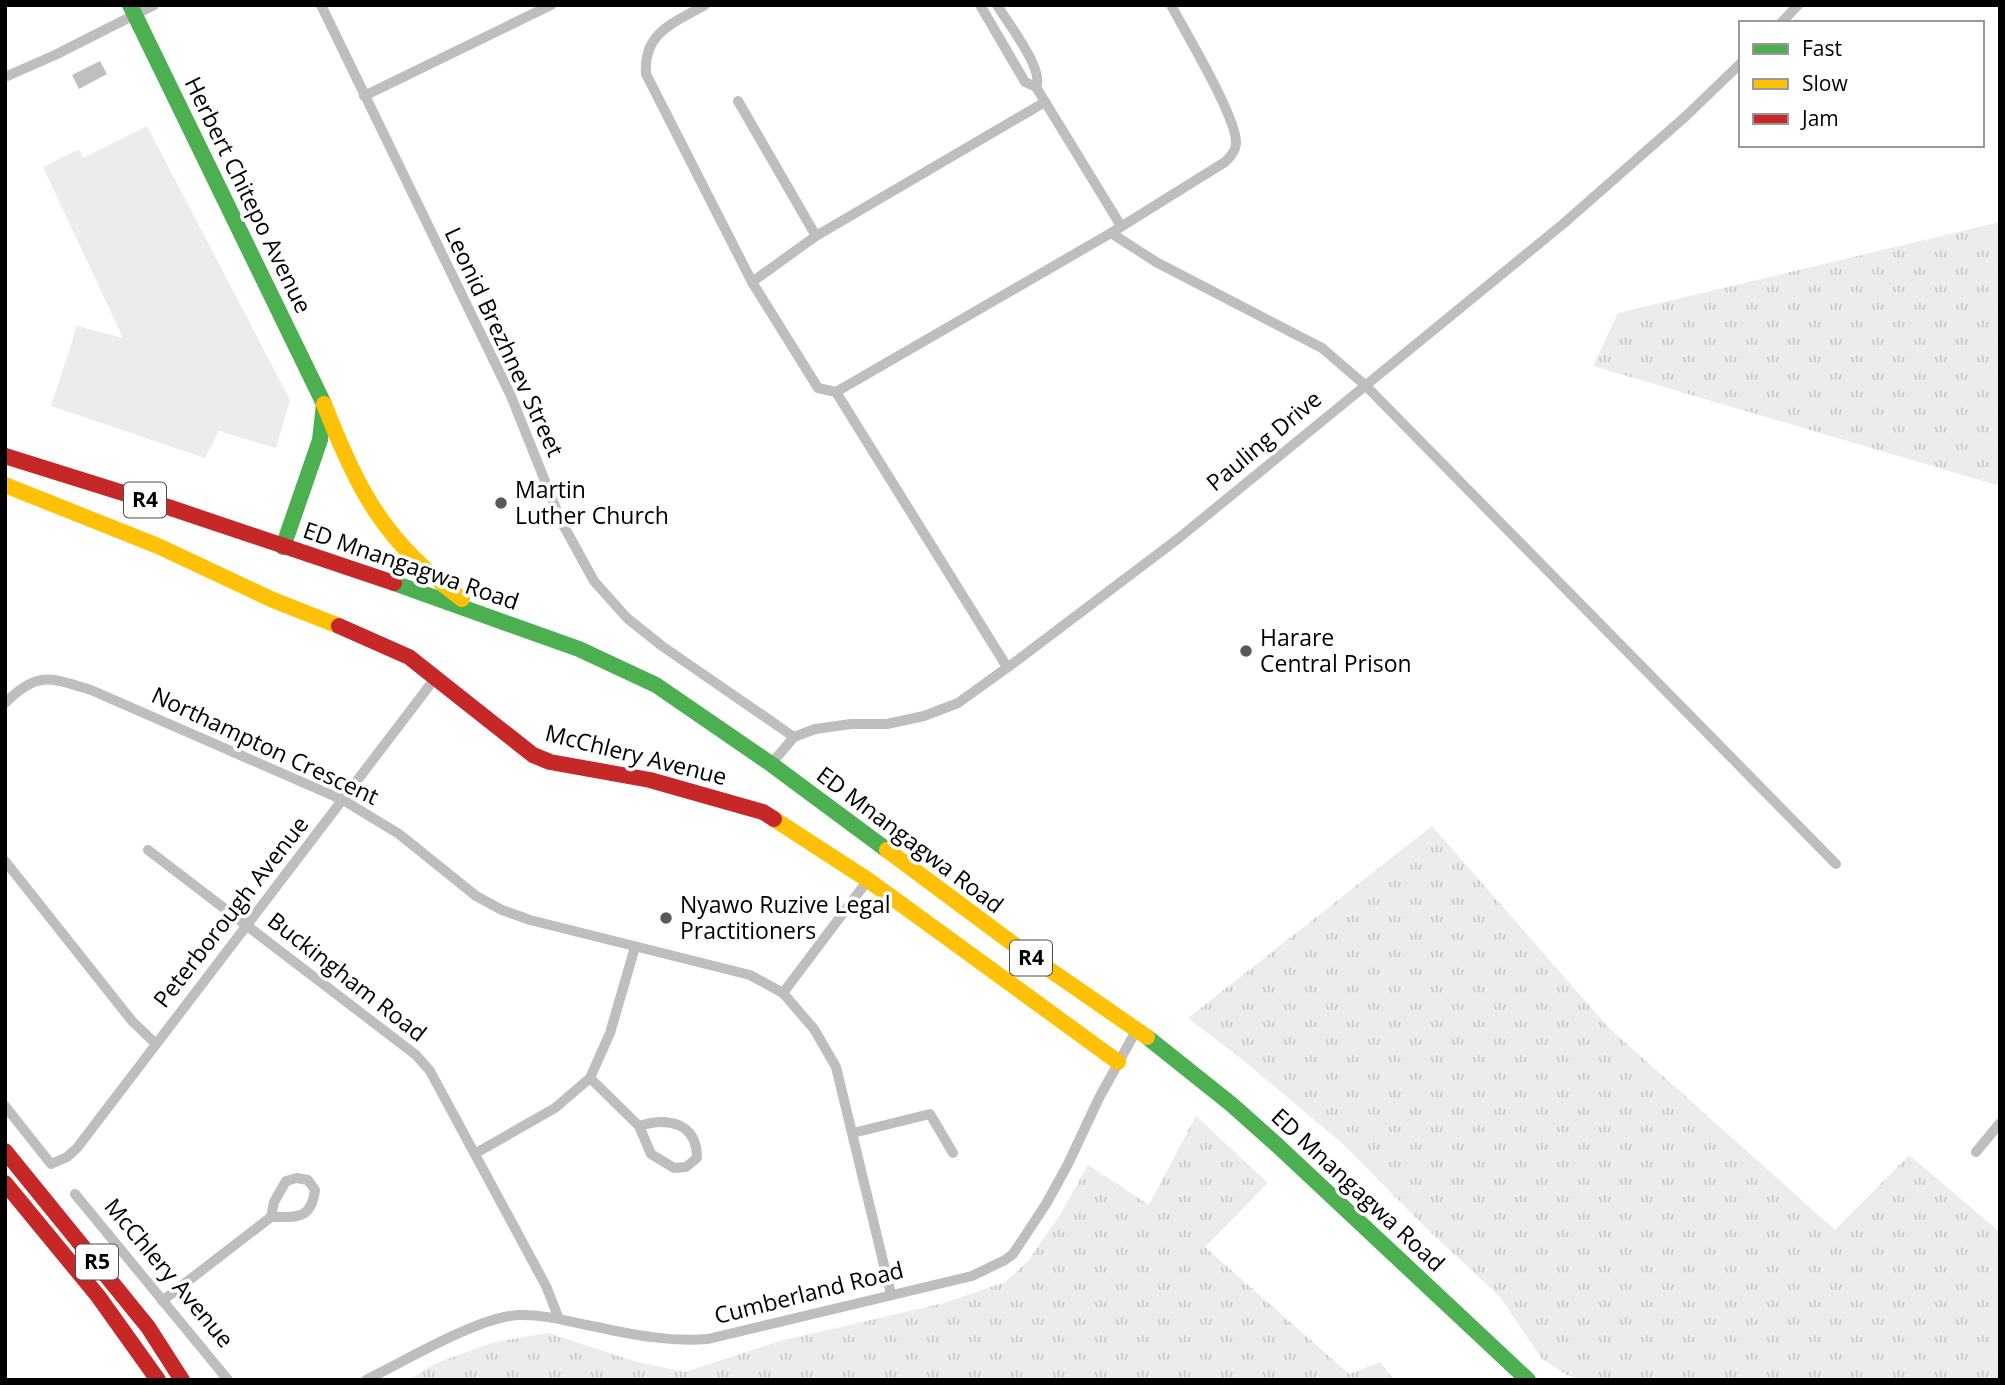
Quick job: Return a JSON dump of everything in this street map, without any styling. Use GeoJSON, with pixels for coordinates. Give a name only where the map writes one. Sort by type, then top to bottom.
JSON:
{"type":"FeatureCollection","features":[{"type":"Feature","properties":{"kind":"main road","name":"Herbert Chitepo Avenue"},"geometry":{"type":"LineString","coordinates":[[132,10],[324,404],[345,458],[383,526],[401,550],[428,575],[482,613]]}},
{"type":"Feature","properties":{"kind":"main road"},"geometry":{"type":"LineString","coordinates":[[284,547],[320,440],[324,404]]}},
{"type":"Feature","properties":{"kind":"main road","name":"R4"},"geometry":{"type":"LineString","coordinates":[[5,456],[284,547]]}},
{"type":"Feature","properties":{"kind":"main road","name":"McChlery Avenue"},"geometry":{"type":"LineString","coordinates":[[5,485],[158,547],[273,600],[370,638],[409,657],[533,755],[550,762],[650,780],[763,812],[868,880],[1118,1062]]}},
{"type":"Feature","properties":{"kind":"main road","name":"ED Mnangagwa Road"},"geometry":{"type":"LineString","coordinates":[[284,547],[482,613],[579,649],[656,685],[771,764],[1024,952],[1137,1029],[1231,1104],[1277,1145],[1528,1380]]}},
{"type":"Feature","properties":{"kind":"main road","name":"R5"},"geometry":{"type":"LineString","coordinates":[[5,1151],[141,1317],[182,1380]]}},
{"type":"Feature","properties":{"kind":"main road","name":"R5"},"geometry":{"type":"LineString","coordinates":[[5,1183],[98,1296],[158,1380]]}},
{"type":"Feature","properties":{"kind":"street"},"geometry":{"type":"LineString","coordinates":[[5,77],[55,55],[132,10],[154,5]]}},
{"type":"Feature","properties":{"kind":"street","name":"Leonid Brezhnev Street"},"geometry":{"type":"LineString","coordinates":[[321,5],[511,396],[561,521],[594,581],[628,618],[662,646],[794,737]]}},
{"type":"Feature","properties":{"kind":"street"},"geometry":{"type":"LineString","coordinates":[[364,96],[551,5]]}},
{"type":"Feature","properties":{"kind":"street"},"geometry":{"type":"LineString","coordinates":[[705,5],[658,33],[648,48],[646,74],[752,282],[818,388],[836,391],[1116,230],[1225,162],[1233,153],[1236,143],[1231,119],[1171,5]]}},
{"type":"Feature","properties":{"kind":"street"},"geometry":{"type":"LineString","coordinates":[[980,5],[1026,82],[1037,87],[1116,230],[1156,262],[1322,348],[1365,385],[1836,864]]}},
{"type":"Feature","properties":{"kind":"street"},"geometry":{"type":"LineString","coordinates":[[997,5],[1036,69],[1039,82],[1037,87]]}},
{"type":"Feature","properties":{"kind":"street"},"geometry":{"type":"LineString","coordinates":[[1783,21],[1798,5]]}},
{"type":"Feature","properties":{"kind":"street","name":"Pauling Drive"},"geometry":{"type":"LineString","coordinates":[[794,737],[816,729],[851,724],[887,724],[925,716],[958,703],[1179,538],[1563,224],[1686,116],[1739,65]]}},
{"type":"Feature","properties":{"kind":"street"},"geometry":{"type":"LineString","coordinates":[[738,101],[816,236]]}},
{"type":"Feature","properties":{"kind":"street"},"geometry":{"type":"LineString","coordinates":[[752,282],[816,236],[1045,102]]}},
{"type":"Feature","properties":{"kind":"street"},"geometry":{"type":"LineString","coordinates":[[836,391],[1007,667]]}},
{"type":"Feature","properties":{"kind":"street","name":"Peterborough Avenue"},"geometry":{"type":"LineString","coordinates":[[5,1106],[51,1164],[67,1157],[77,1148],[436,677]]}},
{"type":"Feature","properties":{"kind":"street","name":"Northampton Crescent"},"geometry":{"type":"LineString","coordinates":[[5,703],[21,687],[36,681],[52,679],[91,690],[343,800],[399,834],[476,896],[502,910],[530,920],[750,975],[783,993],[814,1029],[836,1067],[891,1294]]}},
{"type":"Feature","properties":{"kind":"street"},"geometry":{"type":"LineString","coordinates":[[771,764],[794,737]]}},
{"type":"Feature","properties":{"kind":"street","name":"Buckingham Road"},"geometry":{"type":"LineString","coordinates":[[148,850],[416,1055],[430,1071],[476,1153],[546,1286],[559,1319]]}},
{"type":"Feature","properties":{"kind":"street"},"geometry":{"type":"LineString","coordinates":[[5,861],[132,1021],[156,1044]]}},
{"type":"Feature","properties":{"kind":"street"},"geometry":{"type":"LineString","coordinates":[[783,993],[868,880]]}},
{"type":"Feature","properties":{"kind":"street"},"geometry":{"type":"LineString","coordinates":[[476,1153],[555,1108],[590,1078],[610,1033],[635,947]]}},
{"type":"Feature","properties":{"kind":"street","name":"Cumberland Road"},"geometry":{"type":"LineString","coordinates":[[366,1380],[485,1322],[520,1315],[559,1319],[667,1340],[708,1339],[972,1276],[1013,1254],[1046,1204],[1137,1029]]}},
{"type":"Feature","properties":{"kind":"street"},"geometry":{"type":"LineString","coordinates":[[590,1078],[639,1126],[651,1154],[674,1168],[686,1167],[697,1158],[697,1144],[690,1132],[681,1126],[667,1122],[652,1122],[639,1126]]}},
{"type":"Feature","properties":{"kind":"street"},"geometry":{"type":"LineString","coordinates":[[853,1133],[930,1114],[953,1153]]}},
{"type":"Feature","properties":{"kind":"street"},"geometry":{"type":"LineString","coordinates":[[1976,1152],[2000,1123]]}},
{"type":"Feature","properties":{"kind":"street"},"geometry":{"type":"LineString","coordinates":[[162,1301],[271,1217],[299,1216],[307,1212],[313,1204],[315,1190],[308,1180],[297,1178],[286,1181],[274,1202],[271,1217]]}},
{"type":"Feature","properties":{"kind":"street","name":"McChlery Avenue"},"geometry":{"type":"LineString","coordinates":[[75,1194],[229,1380]]}},
{"type":"Feature","properties":{"kind":"green space"},"geometry":{"type":"Polygon","coordinates":[[[147,126],[290,400],[276,448],[219,431],[205,458],[51,406],[77,326],[123,338],[43,167],[79,149],[83,158],[147,126]]]}},
{"type":"Feature","properties":{"kind":"green space"},"geometry":{"type":"Polygon","coordinates":[[[2000,222],[2000,486],[1593,366],[1618,313],[2000,222]]]}},
{"type":"Feature","properties":{"kind":"green space"},"geometry":{"type":"Polygon","coordinates":[[[1432,826],[1608,1027],[1835,1230],[1909,1155],[2000,1232],[2000,1380],[1582,1380],[1567,1375],[1542,1359],[1500,1297],[1423,1225],[1343,1144],[1188,1018],[1432,826]]]}},
{"type":"Feature","properties":{"kind":"green space"},"geometry":{"type":"Polygon","coordinates":[[[1196,1116],[1268,1183],[1205,1247],[1349,1374],[1380,1362],[1394,1380],[409,1380],[434,1364],[494,1342],[548,1333],[634,1361],[685,1372],[780,1341],[944,1303],[1005,1282],[1028,1261],[1060,1215],[1088,1165],[1149,1205],[1196,1116]]]}},
{"type":"Feature","properties":{"kind":"shaded area"},"geometry":{"type":"Polygon","coordinates":[[[100,61],[107,74],[79,89],[72,75],[100,61]]]}},
{"type":"Feature","properties":{"kind":"traffic: fast"},"geometry":{"type":"LineString","coordinates":[[130,5],[324,404],[320,440],[283,547]]}},
{"type":"Feature","properties":{"kind":"traffic: fast"},"geometry":{"type":"LineString","coordinates":[[394,583],[579,649],[656,685],[771,764],[887,850]]}},
{"type":"Feature","properties":{"kind":"traffic: fast"},"geometry":{"type":"LineString","coordinates":[[1147,1037],[1231,1104],[1277,1145],[1528,1380]]}},
{"type":"Feature","properties":{"kind":"traffic: slow"},"geometry":{"type":"LineString","coordinates":[[324,404],[349,464],[377,513],[412,557],[462,599]]}},
{"type":"Feature","properties":{"kind":"traffic: slow"},"geometry":{"type":"LineString","coordinates":[[5,485],[158,546],[273,600],[339,626]]}},
{"type":"Feature","properties":{"kind":"traffic: slow"},"geometry":{"type":"LineString","coordinates":[[774,819],[868,880],[1118,1062]]}},
{"type":"Feature","properties":{"kind":"traffic: slow"},"geometry":{"type":"LineString","coordinates":[[887,850],[1024,952],[1147,1037]]}},
{"type":"Feature","properties":{"kind":"traffic: jam"},"geometry":{"type":"LineString","coordinates":[[5,456],[394,583]]}},
{"type":"Feature","properties":{"kind":"traffic: jam"},"geometry":{"type":"LineString","coordinates":[[339,626],[409,657],[533,755],[550,762],[650,780],[763,812],[774,819]]}},
{"type":"Feature","properties":{"kind":"traffic: jam"},"geometry":{"type":"LineString","coordinates":[[5,1151],[148,1327],[182,1380]]}},
{"type":"Feature","properties":{"kind":"traffic: jam"},"geometry":{"type":"LineString","coordinates":[[5,1183],[98,1296],[158,1380]]}},
{"type":"Feature","properties":{"kind":"place","name":"Martin Luther Church"},"geometry":{"type":"Point","coordinates":[501,503]}},
{"type":"Feature","properties":{"kind":"place","name":"Harare Central Prison"},"geometry":{"type":"Point","coordinates":[1246,651]}},
{"type":"Feature","properties":{"kind":"place","name":"Nyawo Ruzive Legal Practitioners"},"geometry":{"type":"Point","coordinates":[666,918]}}]}
